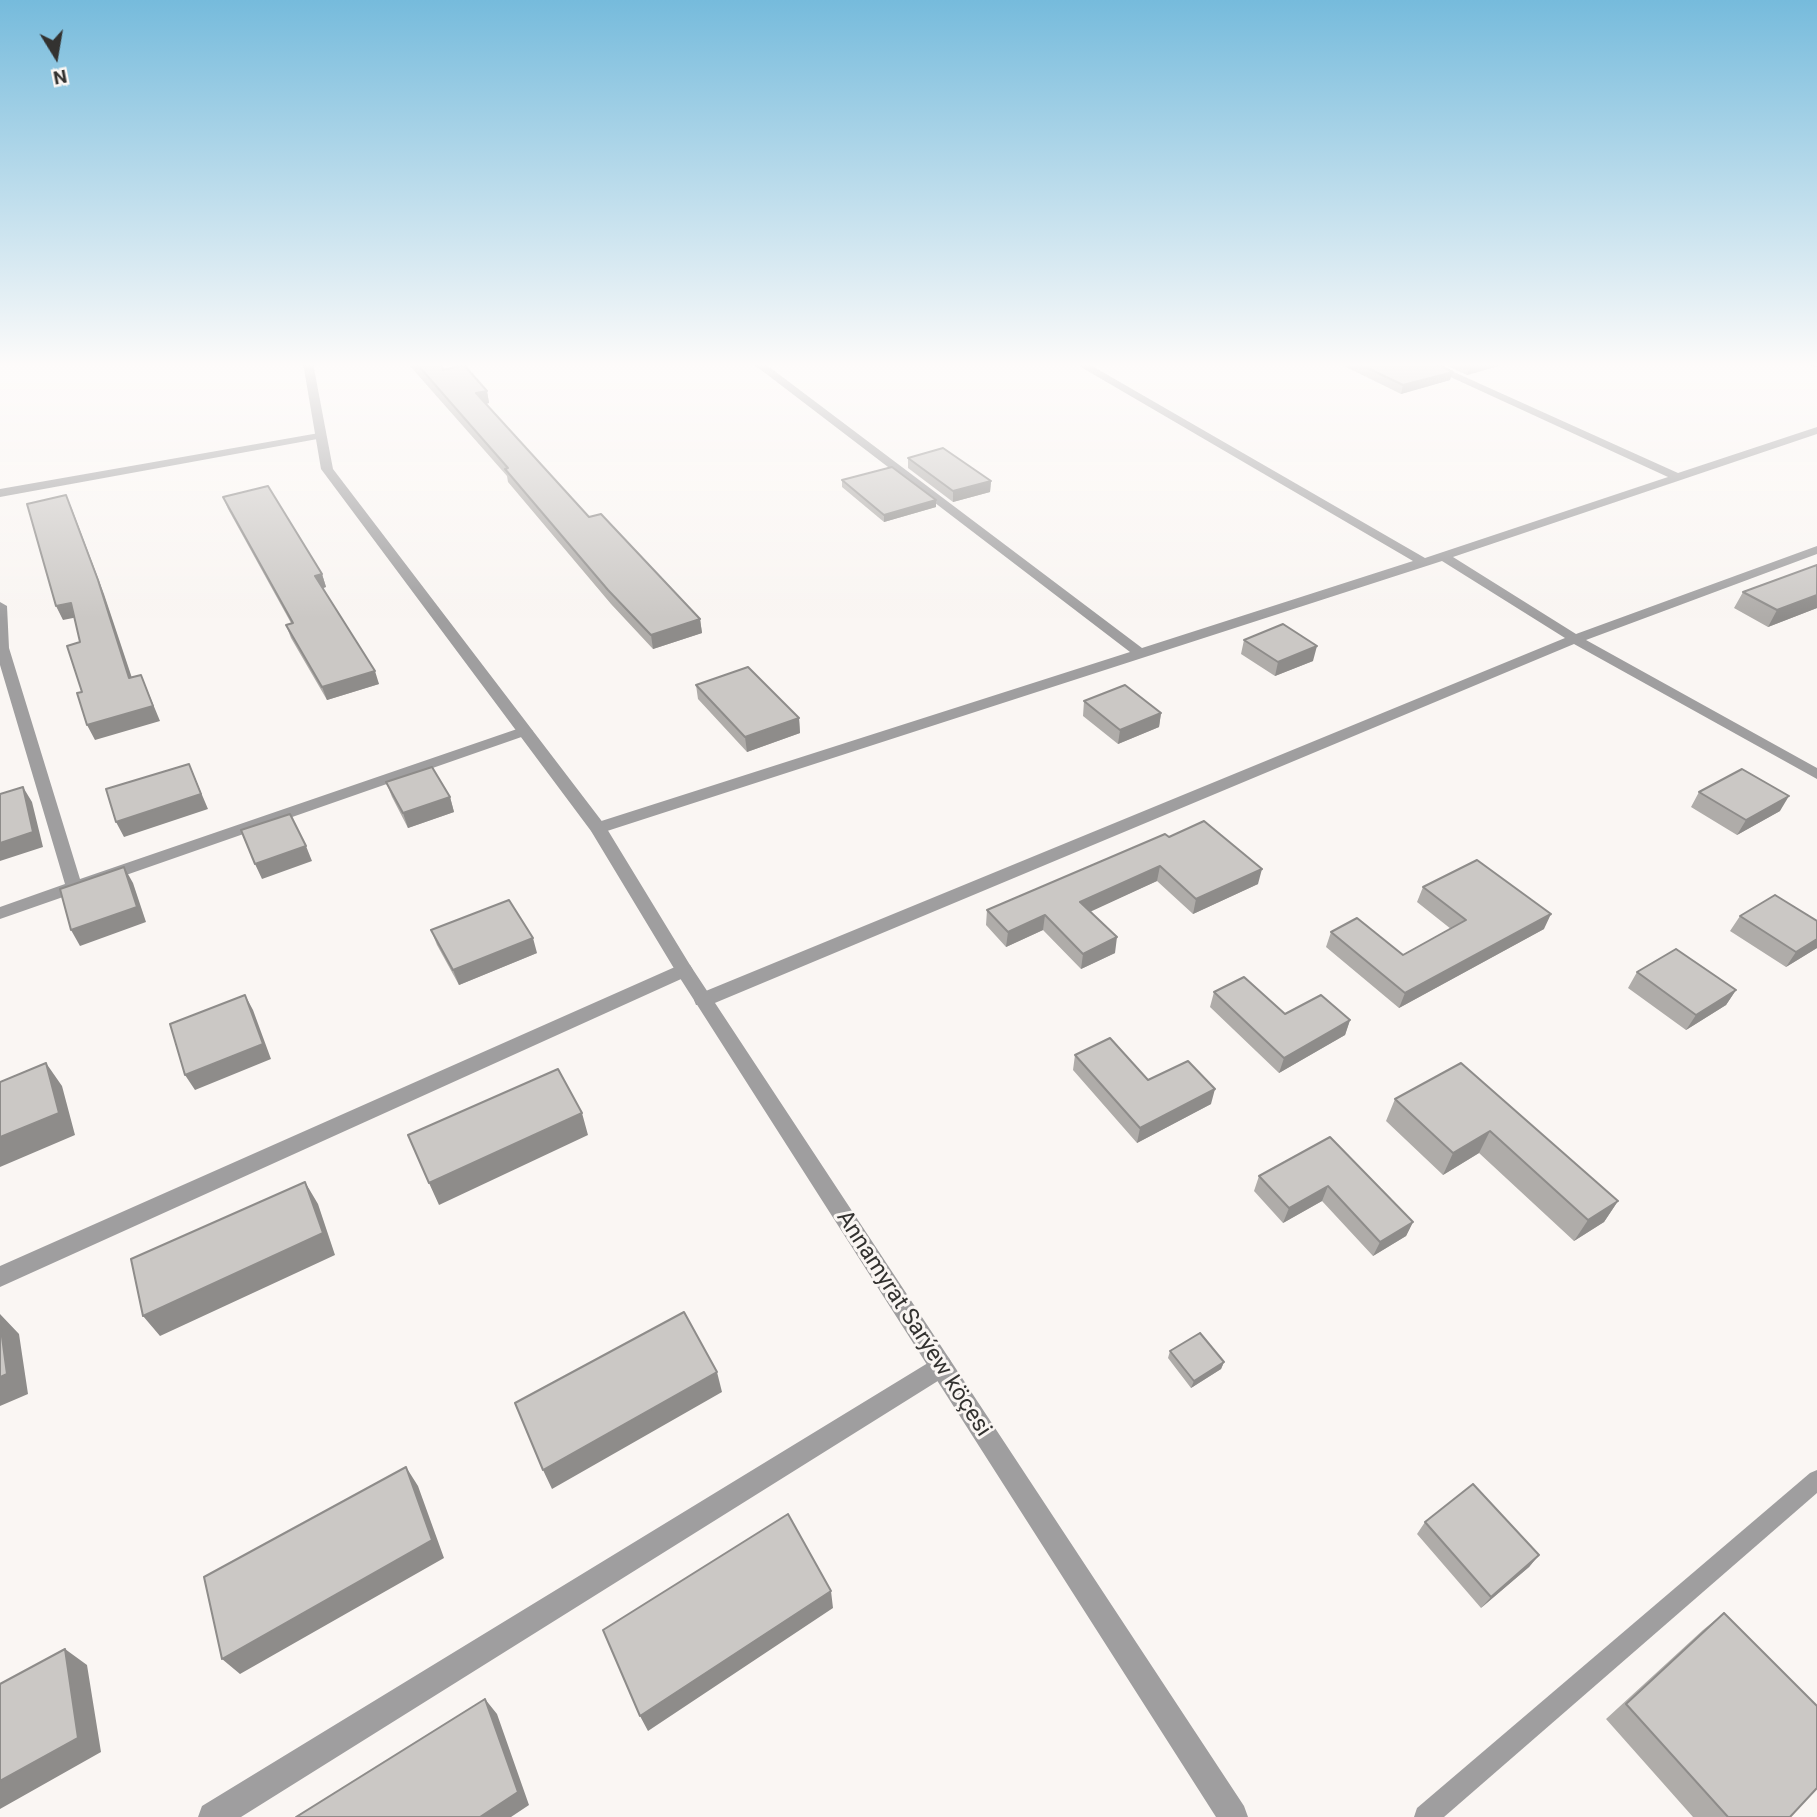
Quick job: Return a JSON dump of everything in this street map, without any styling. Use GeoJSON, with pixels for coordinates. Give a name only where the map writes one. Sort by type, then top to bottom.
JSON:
{"type":"FeatureCollection","features":[{"type":"Feature","properties":{"kind":"street"},"geometry":{"type":"LineString","coordinates":[[0,493],[253,448]]}},
{"type":"Feature","properties":{"kind":"street","name":"Annamyrat Sarýew köçesi"},"geometry":{"type":"LineString","coordinates":[[322,448],[327,470],[598,828],[703,1000],[1233,1817]]}},
{"type":"Feature","properties":{"kind":"street"},"geometry":{"type":"LineString","coordinates":[[871,448],[1140,653]]}},
{"type":"Feature","properties":{"kind":"street"},"geometry":{"type":"LineString","coordinates":[[1226,448],[1423,562]]}},
{"type":"Feature","properties":{"kind":"street"},"geometry":{"type":"LineString","coordinates":[[1613,448],[1678,477]]}},
{"type":"Feature","properties":{"kind":"street"},"geometry":{"type":"LineString","coordinates":[[598,828],[1443,556],[1764,448]]}},
{"type":"Feature","properties":{"kind":"street"},"geometry":{"type":"LineString","coordinates":[[703,1000],[1575,639],[1817,551]]}},
{"type":"Feature","properties":{"kind":"street"},"geometry":{"type":"LineString","coordinates":[[1443,556],[1575,639],[1817,774]]}},
{"type":"Feature","properties":{"kind":"street"},"geometry":{"type":"LineString","coordinates":[[0,606],[1,648],[74,887]]}},
{"type":"Feature","properties":{"kind":"street"},"geometry":{"type":"LineString","coordinates":[[0,913],[525,731]]}},
{"type":"Feature","properties":{"kind":"street"},"geometry":{"type":"LineString","coordinates":[[0,1277],[684,970]]}},
{"type":"Feature","properties":{"kind":"street"},"geometry":{"type":"LineString","coordinates":[[213,1817],[941,1366]]}},
{"type":"Feature","properties":{"kind":"lane"},"geometry":{"type":"LineString","coordinates":[[1426,1817],[1817,1480]]}},
{"type":"Feature","properties":{"kind":"building"},"geometry":{"type":"Polygon","coordinates":[[[490,448],[526,448],[589,517],[601,514],[700,619],[651,635],[608,590],[505,469],[508,468],[490,448]]]}},
{"type":"Feature","properties":{"kind":"building"},"geometry":{"type":"Polygon","coordinates":[[[943,448],[991,481],[953,491],[908,458],[943,448]]]}},
{"type":"Feature","properties":{"kind":"building"},"geometry":{"type":"Polygon","coordinates":[[[892,467],[936,500],[884,515],[842,480],[892,467]]]}},
{"type":"Feature","properties":{"kind":"building"},"geometry":{"type":"Polygon","coordinates":[[[268,486],[322,574],[315,576],[375,671],[322,687],[286,625],[293,623],[223,497],[268,486]]]}},
{"type":"Feature","properties":{"kind":"building"},"geometry":{"type":"Polygon","coordinates":[[[66,495],[98,580],[129,678],[141,675],[153,706],[87,725],[77,693],[82,692],[67,646],[80,642],[71,603],[56,606],[27,504],[66,495]]]}},
{"type":"Feature","properties":{"kind":"building"},"geometry":{"type":"Polygon","coordinates":[[[1817,565],[1817,595],[1777,610],[1743,592],[1817,565]]]}},
{"type":"Feature","properties":{"kind":"building"},"geometry":{"type":"Polygon","coordinates":[[[1283,624],[1317,646],[1278,662],[1244,640],[1283,624]]]}},
{"type":"Feature","properties":{"kind":"building"},"geometry":{"type":"Polygon","coordinates":[[[748,667],[799,718],[745,737],[696,685],[748,667]]]}},
{"type":"Feature","properties":{"kind":"building"},"geometry":{"type":"Polygon","coordinates":[[[1125,685],[1161,713],[1120,730],[1084,701],[1125,685]]]}},
{"type":"Feature","properties":{"kind":"building"},"geometry":{"type":"Polygon","coordinates":[[[189,764],[201,794],[116,822],[106,789],[189,764]]]}},
{"type":"Feature","properties":{"kind":"building"},"geometry":{"type":"Polygon","coordinates":[[[432,767],[450,797],[403,813],[386,782],[432,767]]]}},
{"type":"Feature","properties":{"kind":"building"},"geometry":{"type":"Polygon","coordinates":[[[1742,769],[1789,796],[1746,820],[1699,792],[1742,769]]]}},
{"type":"Feature","properties":{"kind":"building"},"geometry":{"type":"Polygon","coordinates":[[[23,787],[33,832],[0,843],[0,794],[23,787]]]}},
{"type":"Feature","properties":{"kind":"building"},"geometry":{"type":"Polygon","coordinates":[[[290,814],[306,846],[255,864],[241,830],[290,814]]]}},
{"type":"Feature","properties":{"kind":"building"},"geometry":{"type":"Polygon","coordinates":[[[1204,821],[1262,869],[1196,899],[1160,866],[1080,902],[1117,937],[1083,954],[1045,915],[1008,932],[987,910],[1165,834],[1169,837],[1204,821]]]}},
{"type":"Feature","properties":{"kind":"building"},"geometry":{"type":"Polygon","coordinates":[[[1477,860],[1551,914],[1405,993],[1331,932],[1357,918],[1403,955],[1466,920],[1423,887],[1477,860]]]}},
{"type":"Feature","properties":{"kind":"building"},"geometry":{"type":"Polygon","coordinates":[[[124,867],[137,907],[71,930],[60,889],[124,867]]]}},
{"type":"Feature","properties":{"kind":"building"},"geometry":{"type":"Polygon","coordinates":[[[1775,895],[1817,921],[1817,939],[1796,952],[1740,916],[1775,895]]]}},
{"type":"Feature","properties":{"kind":"building"},"geometry":{"type":"Polygon","coordinates":[[[509,900],[533,938],[453,970],[431,930],[509,900]]]}},
{"type":"Feature","properties":{"kind":"building"},"geometry":{"type":"Polygon","coordinates":[[[1676,949],[1736,990],[1696,1015],[1637,972],[1676,949]]]}},
{"type":"Feature","properties":{"kind":"building"},"geometry":{"type":"Polygon","coordinates":[[[1244,977],[1285,1014],[1321,995],[1350,1020],[1284,1058],[1214,992],[1244,977]]]}},
{"type":"Feature","properties":{"kind":"building"},"geometry":{"type":"Polygon","coordinates":[[[245,995],[263,1044],[185,1075],[170,1024],[245,995]]]}},
{"type":"Feature","properties":{"kind":"building"},"geometry":{"type":"Polygon","coordinates":[[[1110,1038],[1148,1080],[1188,1061],[1215,1089],[1140,1128],[1075,1055],[1110,1038]]]}},
{"type":"Feature","properties":{"kind":"building"},"geometry":{"type":"Polygon","coordinates":[[[46,1063],[59,1113],[0,1137],[0,1082],[46,1063]]]}},
{"type":"Feature","properties":{"kind":"building"},"geometry":{"type":"Polygon","coordinates":[[[1461,1063],[1618,1201],[1588,1220],[1490,1131],[1453,1153],[1395,1099],[1461,1063]]]}},
{"type":"Feature","properties":{"kind":"building"},"geometry":{"type":"Polygon","coordinates":[[[558,1069],[582,1113],[429,1183],[408,1135],[558,1069]]]}},
{"type":"Feature","properties":{"kind":"building"},"geometry":{"type":"Polygon","coordinates":[[[1330,1137],[1413,1222],[1380,1242],[1328,1186],[1289,1208],[1259,1176],[1330,1137]]]}},
{"type":"Feature","properties":{"kind":"building"},"geometry":{"type":"Polygon","coordinates":[[[305,1182],[323,1233],[143,1316],[131,1259],[305,1182]]]}},
{"type":"Feature","properties":{"kind":"building"},"geometry":{"type":"Polygon","coordinates":[[[684,1312],[717,1372],[543,1470],[515,1403],[684,1312]]]}},
{"type":"Feature","properties":{"kind":"building"},"geometry":{"type":"Polygon","coordinates":[[[0,1322],[7,1374],[0,1377],[0,1322]]]}},
{"type":"Feature","properties":{"kind":"building"},"geometry":{"type":"Polygon","coordinates":[[[1200,1333],[1224,1362],[1194,1381],[1170,1351],[1200,1333]]]}},
{"type":"Feature","properties":{"kind":"building"},"geometry":{"type":"Polygon","coordinates":[[[406,1467],[432,1540],[222,1659],[204,1577],[406,1467]]]}},
{"type":"Feature","properties":{"kind":"building"},"geometry":{"type":"Polygon","coordinates":[[[1473,1484],[1539,1555],[1491,1597],[1425,1522],[1473,1484]]]}},
{"type":"Feature","properties":{"kind":"building"},"geometry":{"type":"Polygon","coordinates":[[[788,1514],[831,1591],[640,1716],[603,1630],[788,1514]]]}},
{"type":"Feature","properties":{"kind":"building"},"geometry":{"type":"Polygon","coordinates":[[[1724,1613],[1817,1706],[1817,1788],[1790,1817],[1728,1817],[1626,1704],[1724,1613]]]}},
{"type":"Feature","properties":{"kind":"building"},"geometry":{"type":"Polygon","coordinates":[[[65,1649],[78,1738],[0,1781],[0,1684],[65,1649]]]}},
{"type":"Feature","properties":{"kind":"building"},"geometry":{"type":"Polygon","coordinates":[[[485,1699],[518,1792],[480,1817],[296,1817],[485,1699]]]}}]}
